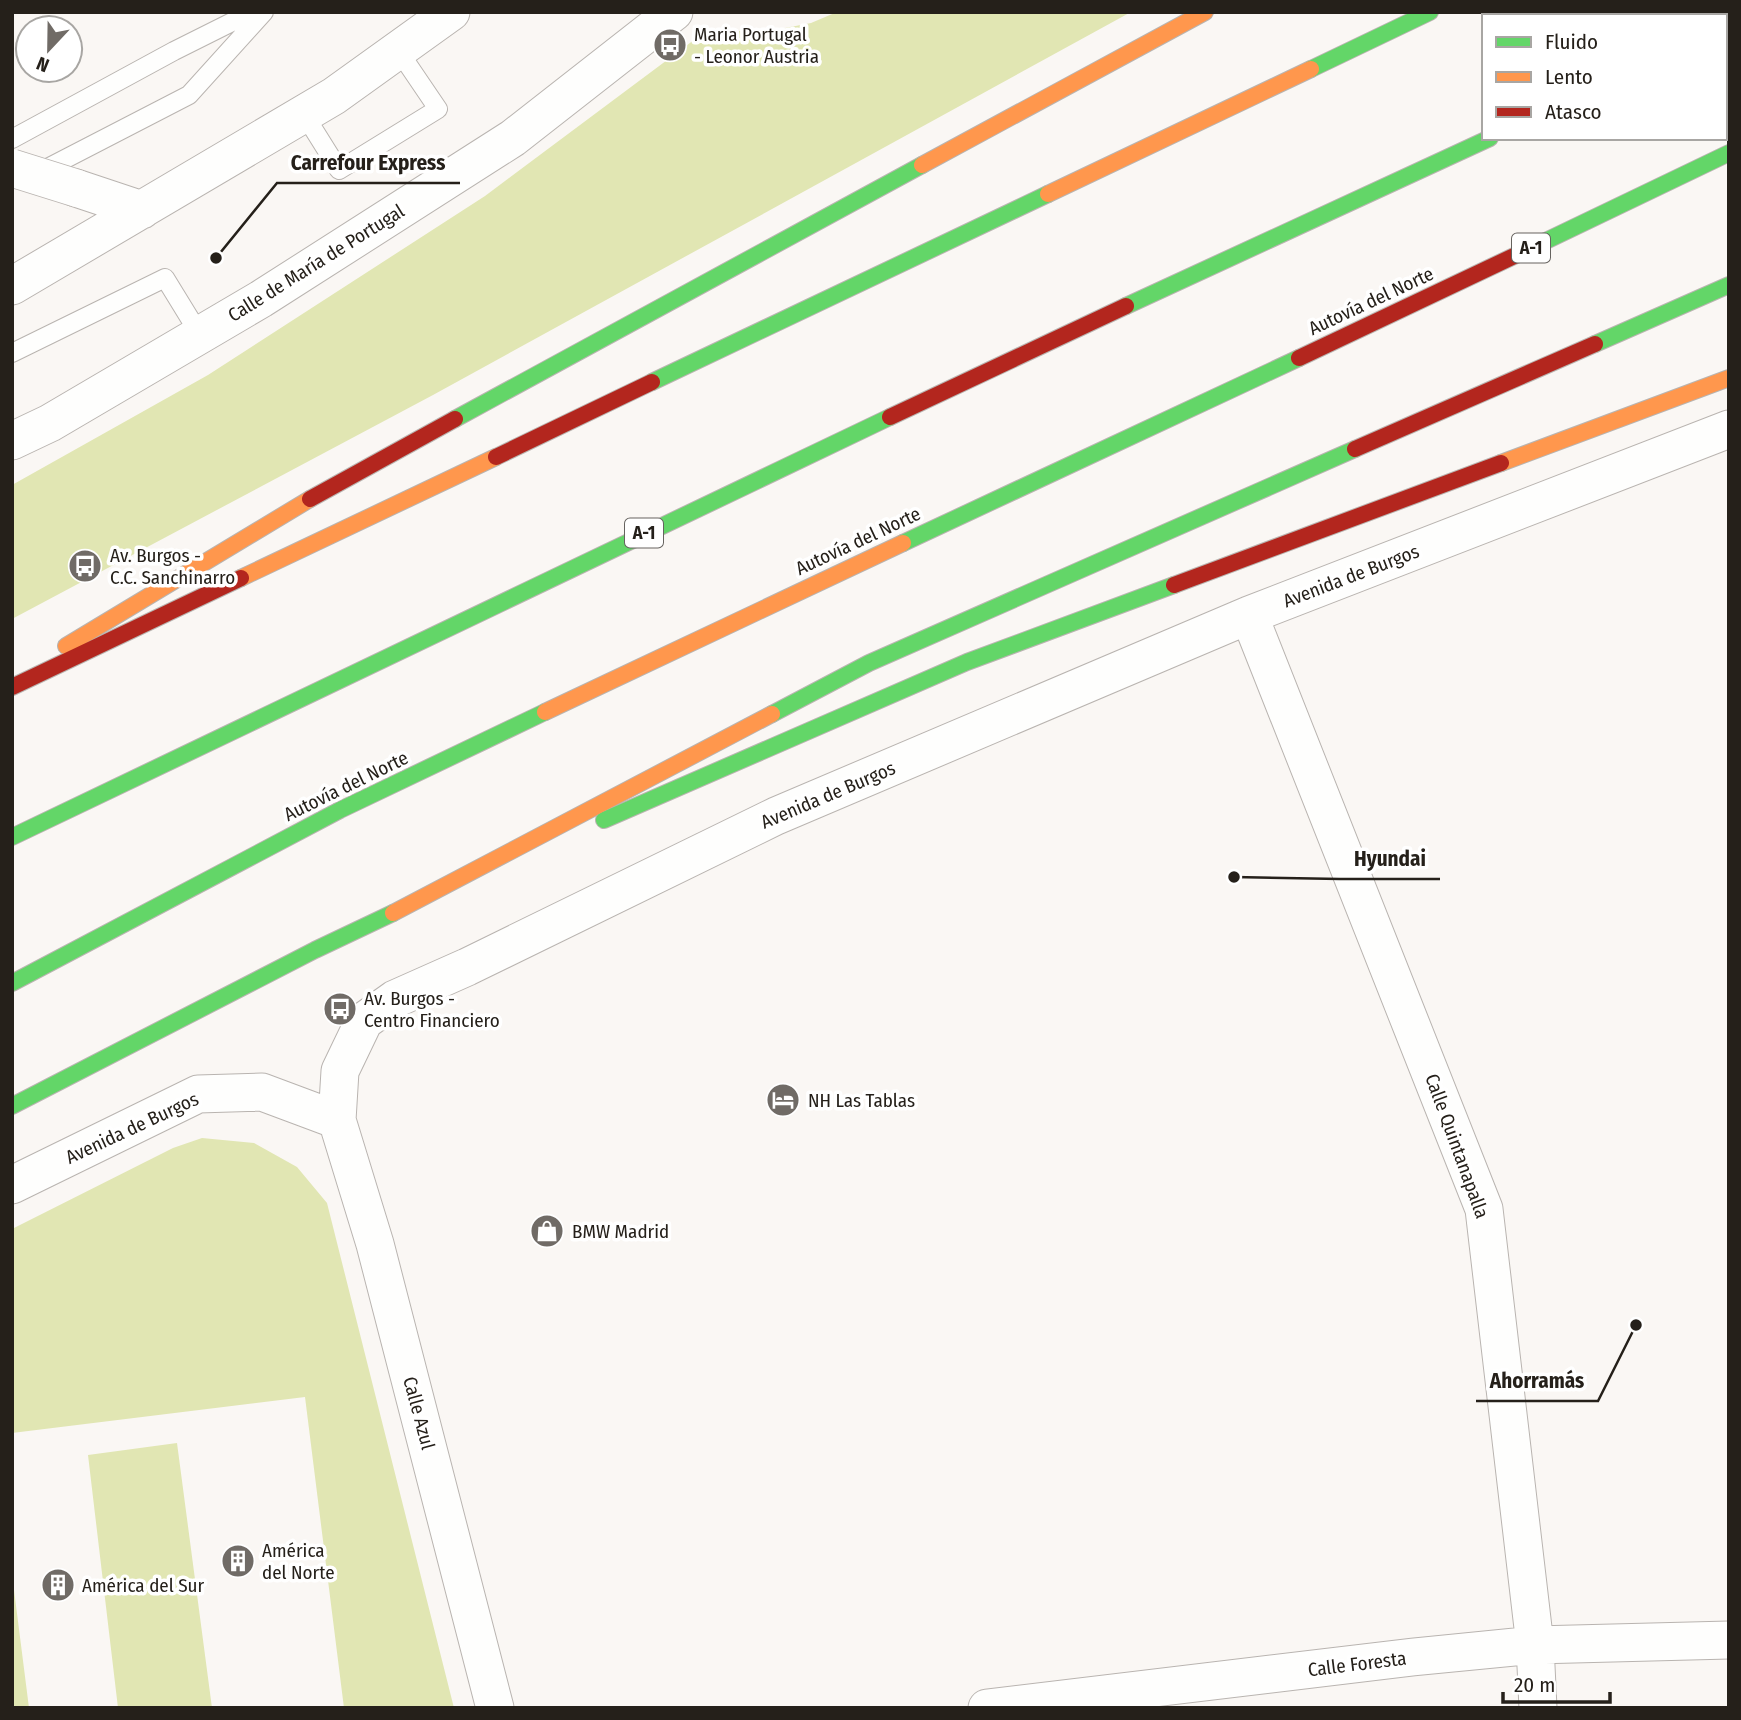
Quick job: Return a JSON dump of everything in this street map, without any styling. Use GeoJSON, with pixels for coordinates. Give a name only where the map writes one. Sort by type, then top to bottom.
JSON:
{"type":"FeatureCollection","features":[{"type":"Feature","properties":{"kind":"main road"},"geometry":{"type":"LineString","coordinates":[[12,679],[324,489],[1205,12]]}},
{"type":"Feature","properties":{"kind":"main road"},"geometry":{"type":"LineString","coordinates":[[12,687],[1430,12]]}},
{"type":"Feature","properties":{"kind":"main road","name":"A-1"},"geometry":{"type":"LineString","coordinates":[[12,837],[672,520],[1278,234],[1486,140]]}},
{"type":"Feature","properties":{"kind":"main road","name":"Autovía del Norte"},"geometry":{"type":"LineString","coordinates":[[12,983],[340,810],[1729,153]]}},
{"type":"Feature","properties":{"kind":"main road"},"geometry":{"type":"LineString","coordinates":[[419,901],[869,663],[1729,285]]}},
{"type":"Feature","properties":{"kind":"main road"},"geometry":{"type":"LineString","coordinates":[[12,1106],[315,950],[419,901],[967,662],[1729,378]]}},
{"type":"Feature","properties":{"kind":"street"},"geometry":{"type":"LineString","coordinates":[[12,286],[334,96],[451,12]]}},
{"type":"Feature","properties":{"kind":"street","name":"Calle de María de Portugal"},"geometry":{"type":"LineString","coordinates":[[12,441],[50,423],[261,299],[513,138],[674,12]]}},
{"type":"Feature","properties":{"kind":"street"},"geometry":{"type":"LineString","coordinates":[[12,168],[142,210]]}},
{"type":"Feature","properties":{"kind":"street","name":"Avenida de Burgos"},"geometry":{"type":"LineString","coordinates":[[12,1185],[198,1094],[262,1092],[337,1120],[340,1071],[364,1021],[395,999],[467,967],[776,816],[1249,615],[1729,429]]}},
{"type":"Feature","properties":{"kind":"street","name":"Calle Quintanapalla"},"geometry":{"type":"LineString","coordinates":[[1249,615],[1484,1209],[1535,1645],[1538,1708]]}},
{"type":"Feature","properties":{"kind":"street","name":"Calle Azul"},"geometry":{"type":"LineString","coordinates":[[337,1120],[375,1244],[495,1708]]}},
{"type":"Feature","properties":{"kind":"street","name":"Calle Foresta"},"geometry":{"type":"LineString","coordinates":[[987,1708],[1535,1645],[1729,1640]]}},
{"type":"Feature","properties":{"kind":"lane"},"geometry":{"type":"LineString","coordinates":[[12,139],[252,12]]}},
{"type":"Feature","properties":{"kind":"lane"},"geometry":{"type":"LineString","coordinates":[[12,187],[189,95],[264,12]]}},
{"type":"Feature","properties":{"kind":"lane"},"geometry":{"type":"LineString","coordinates":[[304,114],[339,170],[438,108],[398,50]]}},
{"type":"Feature","properties":{"kind":"lane"},"geometry":{"type":"LineString","coordinates":[[12,353],[164,278],[201,335]]}},
{"type":"Feature","properties":{"kind":"green space"},"geometry":{"type":"Polygon","coordinates":[[[837,12],[1131,12],[433,395],[12,619],[12,485],[208,375],[485,196],[710,28],[760,33],[811,23],[837,12]]]}},
{"type":"Feature","properties":{"kind":"green space"},"geometry":{"type":"Polygon","coordinates":[[[202,1138],[254,1143],[297,1167],[327,1203],[454,1708],[344,1708],[305,1397],[12,1433],[12,1229],[173,1148],[202,1138]]]}},
{"type":"Feature","properties":{"kind":"green space"},"geometry":{"type":"Polygon","coordinates":[[[177,1443],[212,1708],[118,1708],[88,1455],[177,1443]]]}},
{"type":"Feature","properties":{"kind":"green space"},"geometry":{"type":"Polygon","coordinates":[[[12,1574],[29,1708],[12,1708],[12,1574]]]}},
{"type":"Feature","properties":{"kind":"traffic: fast"},"geometry":{"type":"LineString","coordinates":[[1311,69],[1430,12]]}},
{"type":"Feature","properties":{"kind":"traffic: fast"},"geometry":{"type":"LineString","coordinates":[[1126,306],[1486,140]]}},
{"type":"Feature","properties":{"kind":"traffic: fast"},"geometry":{"type":"LineString","coordinates":[[1531,248],[1729,153]]}},
{"type":"Feature","properties":{"kind":"traffic: fast"},"geometry":{"type":"LineString","coordinates":[[455,419],[922,165]]}},
{"type":"Feature","properties":{"kind":"traffic: fast"},"geometry":{"type":"LineString","coordinates":[[652,382],[1048,194]]}},
{"type":"Feature","properties":{"kind":"traffic: fast"},"geometry":{"type":"LineString","coordinates":[[1595,344],[1729,285]]}},
{"type":"Feature","properties":{"kind":"traffic: fast"},"geometry":{"type":"LineString","coordinates":[[903,543],[1299,358]]}},
{"type":"Feature","properties":{"kind":"traffic: fast"},"geometry":{"type":"LineString","coordinates":[[12,837],[890,417]]}},
{"type":"Feature","properties":{"kind":"traffic: fast"},"geometry":{"type":"LineString","coordinates":[[772,714],[869,663],[1355,449]]}},
{"type":"Feature","properties":{"kind":"traffic: fast"},"geometry":{"type":"LineString","coordinates":[[604,820],[967,662],[1174,585]]}},
{"type":"Feature","properties":{"kind":"traffic: fast"},"geometry":{"type":"LineString","coordinates":[[12,983],[340,810],[545,712]]}},
{"type":"Feature","properties":{"kind":"traffic: fast"},"geometry":{"type":"LineString","coordinates":[[12,1106],[315,950],[393,913]]}},
{"type":"Feature","properties":{"kind":"traffic: slow"},"geometry":{"type":"LineString","coordinates":[[922,165],[1205,12]]}},
{"type":"Feature","properties":{"kind":"traffic: slow"},"geometry":{"type":"LineString","coordinates":[[1048,194],[1311,69]]}},
{"type":"Feature","properties":{"kind":"traffic: slow"},"geometry":{"type":"LineString","coordinates":[[1501,463],[1729,378]]}},
{"type":"Feature","properties":{"kind":"traffic: slow"},"geometry":{"type":"LineString","coordinates":[[241,578],[496,457]]}},
{"type":"Feature","properties":{"kind":"traffic: slow"},"geometry":{"type":"LineString","coordinates":[[66,646],[310,499]]}},
{"type":"Feature","properties":{"kind":"traffic: slow"},"geometry":{"type":"LineString","coordinates":[[545,712],[903,543]]}},
{"type":"Feature","properties":{"kind":"traffic: slow"},"geometry":{"type":"LineString","coordinates":[[393,913],[772,714]]}},
{"type":"Feature","properties":{"kind":"traffic: jam"},"geometry":{"type":"LineString","coordinates":[[1299,358],[1531,248]]}},
{"type":"Feature","properties":{"kind":"traffic: jam"},"geometry":{"type":"LineString","coordinates":[[890,417],[1126,306]]}},
{"type":"Feature","properties":{"kind":"traffic: jam"},"geometry":{"type":"LineString","coordinates":[[1355,449],[1595,344]]}},
{"type":"Feature","properties":{"kind":"traffic: jam"},"geometry":{"type":"LineString","coordinates":[[496,457],[652,382]]}},
{"type":"Feature","properties":{"kind":"traffic: jam"},"geometry":{"type":"LineString","coordinates":[[310,499],[455,419]]}},
{"type":"Feature","properties":{"kind":"traffic: jam"},"geometry":{"type":"LineString","coordinates":[[1174,585],[1501,463]]}},
{"type":"Feature","properties":{"kind":"traffic: jam"},"geometry":{"type":"LineString","coordinates":[[12,687],[241,578]]}},
{"type":"Feature","properties":{"kind":"place","name":"Maria Portugal - Leonor Austria"},"geometry":{"type":"Point","coordinates":[670,45]}},
{"type":"Feature","properties":{"kind":"place","name":"Carrefour Express"},"geometry":{"type":"Point","coordinates":[216,258]}},
{"type":"Feature","properties":{"kind":"place","name":"Av. Burgos - C.C. Sanchinarro"},"geometry":{"type":"Point","coordinates":[85,566]}},
{"type":"Feature","properties":{"kind":"place","name":"Hyundai"},"geometry":{"type":"Point","coordinates":[1234,877]}},
{"type":"Feature","properties":{"kind":"place","name":"Av. Burgos - Centro Financiero"},"geometry":{"type":"Point","coordinates":[340,1009]}},
{"type":"Feature","properties":{"kind":"place","name":"NH Las Tablas"},"geometry":{"type":"Point","coordinates":[783,1100]}},
{"type":"Feature","properties":{"kind":"place","name":"BMW Madrid"},"geometry":{"type":"Point","coordinates":[547,1231]}},
{"type":"Feature","properties":{"kind":"place","name":"Ahorramás"},"geometry":{"type":"Point","coordinates":[1636,1325]}},
{"type":"Feature","properties":{"kind":"place","name":"América del Norte"},"geometry":{"type":"Point","coordinates":[238,1561]}},
{"type":"Feature","properties":{"kind":"place","name":"América del Sur"},"geometry":{"type":"Point","coordinates":[58,1585]}}]}
